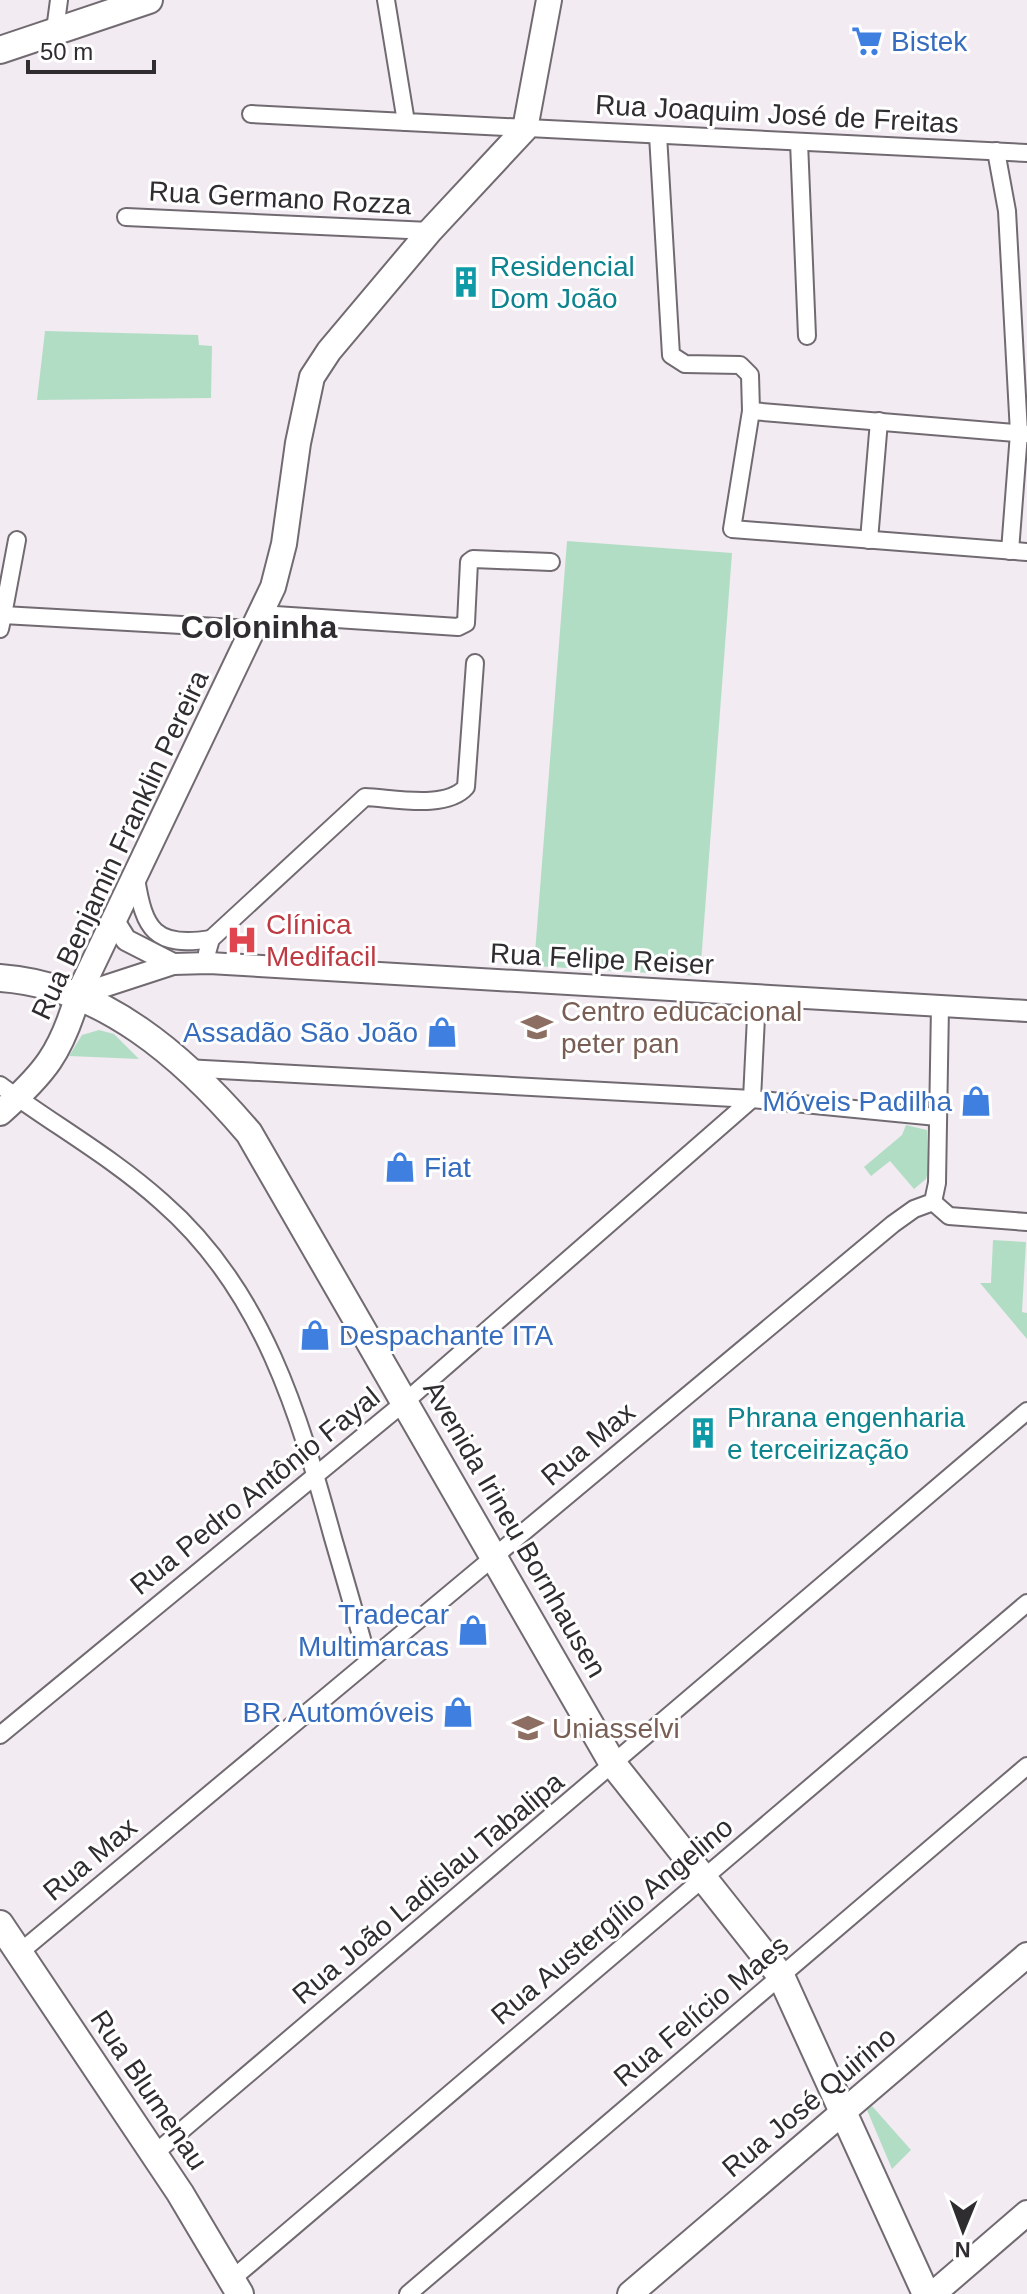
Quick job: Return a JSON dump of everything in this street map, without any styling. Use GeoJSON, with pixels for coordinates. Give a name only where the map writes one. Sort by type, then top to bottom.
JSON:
{"type":"FeatureCollection","features":[{"type":"Feature","properties":{"kind":"main road"},"geometry":{"type":"LineString","coordinates":[[0,50],[149,0]]}},
{"type":"Feature","properties":{"kind":"main road"},"geometry":{"type":"LineString","coordinates":[[525,129],[549,0]]}},
{"type":"Feature","properties":{"kind":"main road","name":"Rua Benjamin Franklin Pereira"},"geometry":{"type":"LineString","coordinates":[[6,1099],[53,1061],[67,1033],[78,995],[273,587],[282,554],[300,429],[312,377],[329,351],[430,231],[525,129]]}},
{"type":"Feature","properties":{"kind":"main road","name":"Avenida Irineu Bornhausen"},"geometry":{"type":"LineString","coordinates":[[0,978],[54,987],[78,995],[131,1025],[185,1068],[234,1116],[260,1149],[613,1764],[781,1976],[926,2294]]}},
{"type":"Feature","properties":{"kind":"main road","name":"Rua Blumenau"},"geometry":{"type":"LineString","coordinates":[[0,1924],[154,2154],[236,2287]]}},
{"type":"Feature","properties":{"kind":"main road","name":"Rua José Quirino"},"geometry":{"type":"LineString","coordinates":[[630,2294],[1027,1955]]}},
{"type":"Feature","properties":{"kind":"main road"},"geometry":{"type":"LineString","coordinates":[[933,2294],[1027,2213]]}},
{"type":"Feature","properties":{"kind":"street"},"geometry":{"type":"LineString","coordinates":[[55,30],[59,0]]}},
{"type":"Feature","properties":{"kind":"street"},"geometry":{"type":"LineString","coordinates":[[386,0],[406,122]]}},
{"type":"Feature","properties":{"kind":"street","name":"Rua Joaquim José de Freitas"},"geometry":{"type":"LineString","coordinates":[[251,114],[1027,153]]}},
{"type":"Feature","properties":{"kind":"street"},"geometry":{"type":"LineString","coordinates":[[658,135],[668,346],[671,355],[685,364],[745,367],[750,375],[751,411],[732,529],[1018,552],[1023,433],[1019,296],[996,151]]}},
{"type":"Feature","properties":{"kind":"street"},"geometry":{"type":"LineString","coordinates":[[799,142],[807,336]]}},
{"type":"Feature","properties":{"kind":"street","name":"Rua Germano Rozza"},"geometry":{"type":"LineString","coordinates":[[126,217],[430,231]]}},
{"type":"Feature","properties":{"kind":"street"},"geometry":{"type":"LineString","coordinates":[[751,411],[1023,433]]}},
{"type":"Feature","properties":{"kind":"street"},"geometry":{"type":"LineString","coordinates":[[869,540],[879,421]]}},
{"type":"Feature","properties":{"kind":"street"},"geometry":{"type":"LineString","coordinates":[[17,540],[1,622],[256,621],[458,627],[466,623],[469,562],[473,559],[551,562]]}},
{"type":"Feature","properties":{"kind":"street"},"geometry":{"type":"LineString","coordinates":[[209,963],[207,953],[211,939],[365,797],[439,799],[459,794],[469,777],[475,663]]}},
{"type":"Feature","properties":{"kind":"street"},"geometry":{"type":"LineString","coordinates":[[136,877],[141,912],[162,939],[175,943],[211,939]]}},
{"type":"Feature","properties":{"kind":"street","name":"Rua Felipe Reiser"},"geometry":{"type":"LineString","coordinates":[[114,921],[126,940],[173,964]]}},
{"type":"Feature","properties":{"kind":"street","name":"Rua Felipe Reiser"},"geometry":{"type":"LineString","coordinates":[[78,995],[173,964],[209,963],[1027,1011]]}},
{"type":"Feature","properties":{"kind":"street"},"geometry":{"type":"LineString","coordinates":[[752,1099],[757,996]]}},
{"type":"Feature","properties":{"kind":"street"},"geometry":{"type":"LineString","coordinates":[[940,1006],[937,1183],[933,1202],[949,1216],[1027,1222]]}},
{"type":"Feature","properties":{"kind":"street"},"geometry":{"type":"LineString","coordinates":[[185,1068],[752,1099],[937,1117]]}},
{"type":"Feature","properties":{"kind":"street"},"geometry":{"type":"LineString","coordinates":[[6,1099],[114,1162],[164,1204],[199,1239],[262,1330],[282,1373],[317,1474],[368,1661]]}},
{"type":"Feature","properties":{"kind":"street","name":"Rua Pedro Antônio Fayal"},"geometry":{"type":"LineString","coordinates":[[0,1735],[406,1401],[752,1099]]}},
{"type":"Feature","properties":{"kind":"street","name":"Rua Max"},"geometry":{"type":"LineString","coordinates":[[19,1953],[893,1224],[914,1209],[933,1202]]}},
{"type":"Feature","properties":{"kind":"street","name":"Rua João Ladislau Tabalipa"},"geometry":{"type":"LineString","coordinates":[[154,2154],[1027,1411]]}},
{"type":"Feature","properties":{"kind":"street","name":"Rua Austergílio Angelino"},"geometry":{"type":"LineString","coordinates":[[236,2287],[703,1878],[1027,1603]]}},
{"type":"Feature","properties":{"kind":"street","name":"Rua Felício Maes"},"geometry":{"type":"LineString","coordinates":[[408,2294],[1027,1766]]}},
{"type":"Feature","properties":{"kind":"green space"},"geometry":{"type":"Polygon","coordinates":[[[45,331],[198,335],[199,345],[212,346],[211,398],[37,400],[45,331]]]}},
{"type":"Feature","properties":{"kind":"green space"},"geometry":{"type":"Polygon","coordinates":[[[567,541],[732,553],[700,976],[534,966],[567,541]]]}},
{"type":"Feature","properties":{"kind":"green space"},"geometry":{"type":"Polygon","coordinates":[[[99,1030],[114,1034],[139,1059],[69,1056],[82,1035],[99,1030]]]}},
{"type":"Feature","properties":{"kind":"green space"},"geometry":{"type":"Polygon","coordinates":[[[906,1125],[927,1130],[928,1172],[926,1179],[914,1189],[890,1161],[871,1176],[864,1167],[902,1135],[906,1125]]]}},
{"type":"Feature","properties":{"kind":"green space"},"geometry":{"type":"Polygon","coordinates":[[[993,1240],[1026,1242],[1022,1312],[1027,1313],[1027,1339],[980,1283],[991,1283],[993,1240]]]}},
{"type":"Feature","properties":{"kind":"green space"},"geometry":{"type":"Polygon","coordinates":[[[872,2106],[911,2150],[892,2169],[867,2110],[872,2106]]]}},
{"type":"Feature","properties":{"kind":"place","name":"Bistek"},"geometry":{"type":"Point","coordinates":[867,41]}},
{"type":"Feature","properties":{"kind":"place","name":"Residencial Dom João"},"geometry":{"type":"Point","coordinates":[466,282]}},
{"type":"Feature","properties":{"kind":"place","name":"Clínica Medifacil"},"geometry":{"type":"Point","coordinates":[242,940]}},
{"type":"Feature","properties":{"kind":"place","name":"Centro educacional peter pan"},"geometry":{"type":"Point","coordinates":[537,1027]}},
{"type":"Feature","properties":{"kind":"place","name":"Assadão São João"},"geometry":{"type":"Point","coordinates":[442,1032]}},
{"type":"Feature","properties":{"kind":"place","name":"Móveis Padilha"},"geometry":{"type":"Point","coordinates":[976,1101]}},
{"type":"Feature","properties":{"kind":"place","name":"Fiat"},"geometry":{"type":"Point","coordinates":[400,1167]}},
{"type":"Feature","properties":{"kind":"place","name":"Despachante ITA"},"geometry":{"type":"Point","coordinates":[315,1335]}},
{"type":"Feature","properties":{"kind":"place","name":"Phrana engenharia e terceirização"},"geometry":{"type":"Point","coordinates":[703,1433]}},
{"type":"Feature","properties":{"kind":"place","name":"Tradecar Multimarcas"},"geometry":{"type":"Point","coordinates":[473,1630]}},
{"type":"Feature","properties":{"kind":"place","name":"BR Automóveis"},"geometry":{"type":"Point","coordinates":[458,1712]}},
{"type":"Feature","properties":{"kind":"place","name":"Uniasselvi"},"geometry":{"type":"Point","coordinates":[528,1728]}},
{"type":"Feature","properties":{"kind":"district","name":"Coloninha"},"geometry":{"type":"Point","coordinates":[259,627]}}]}
